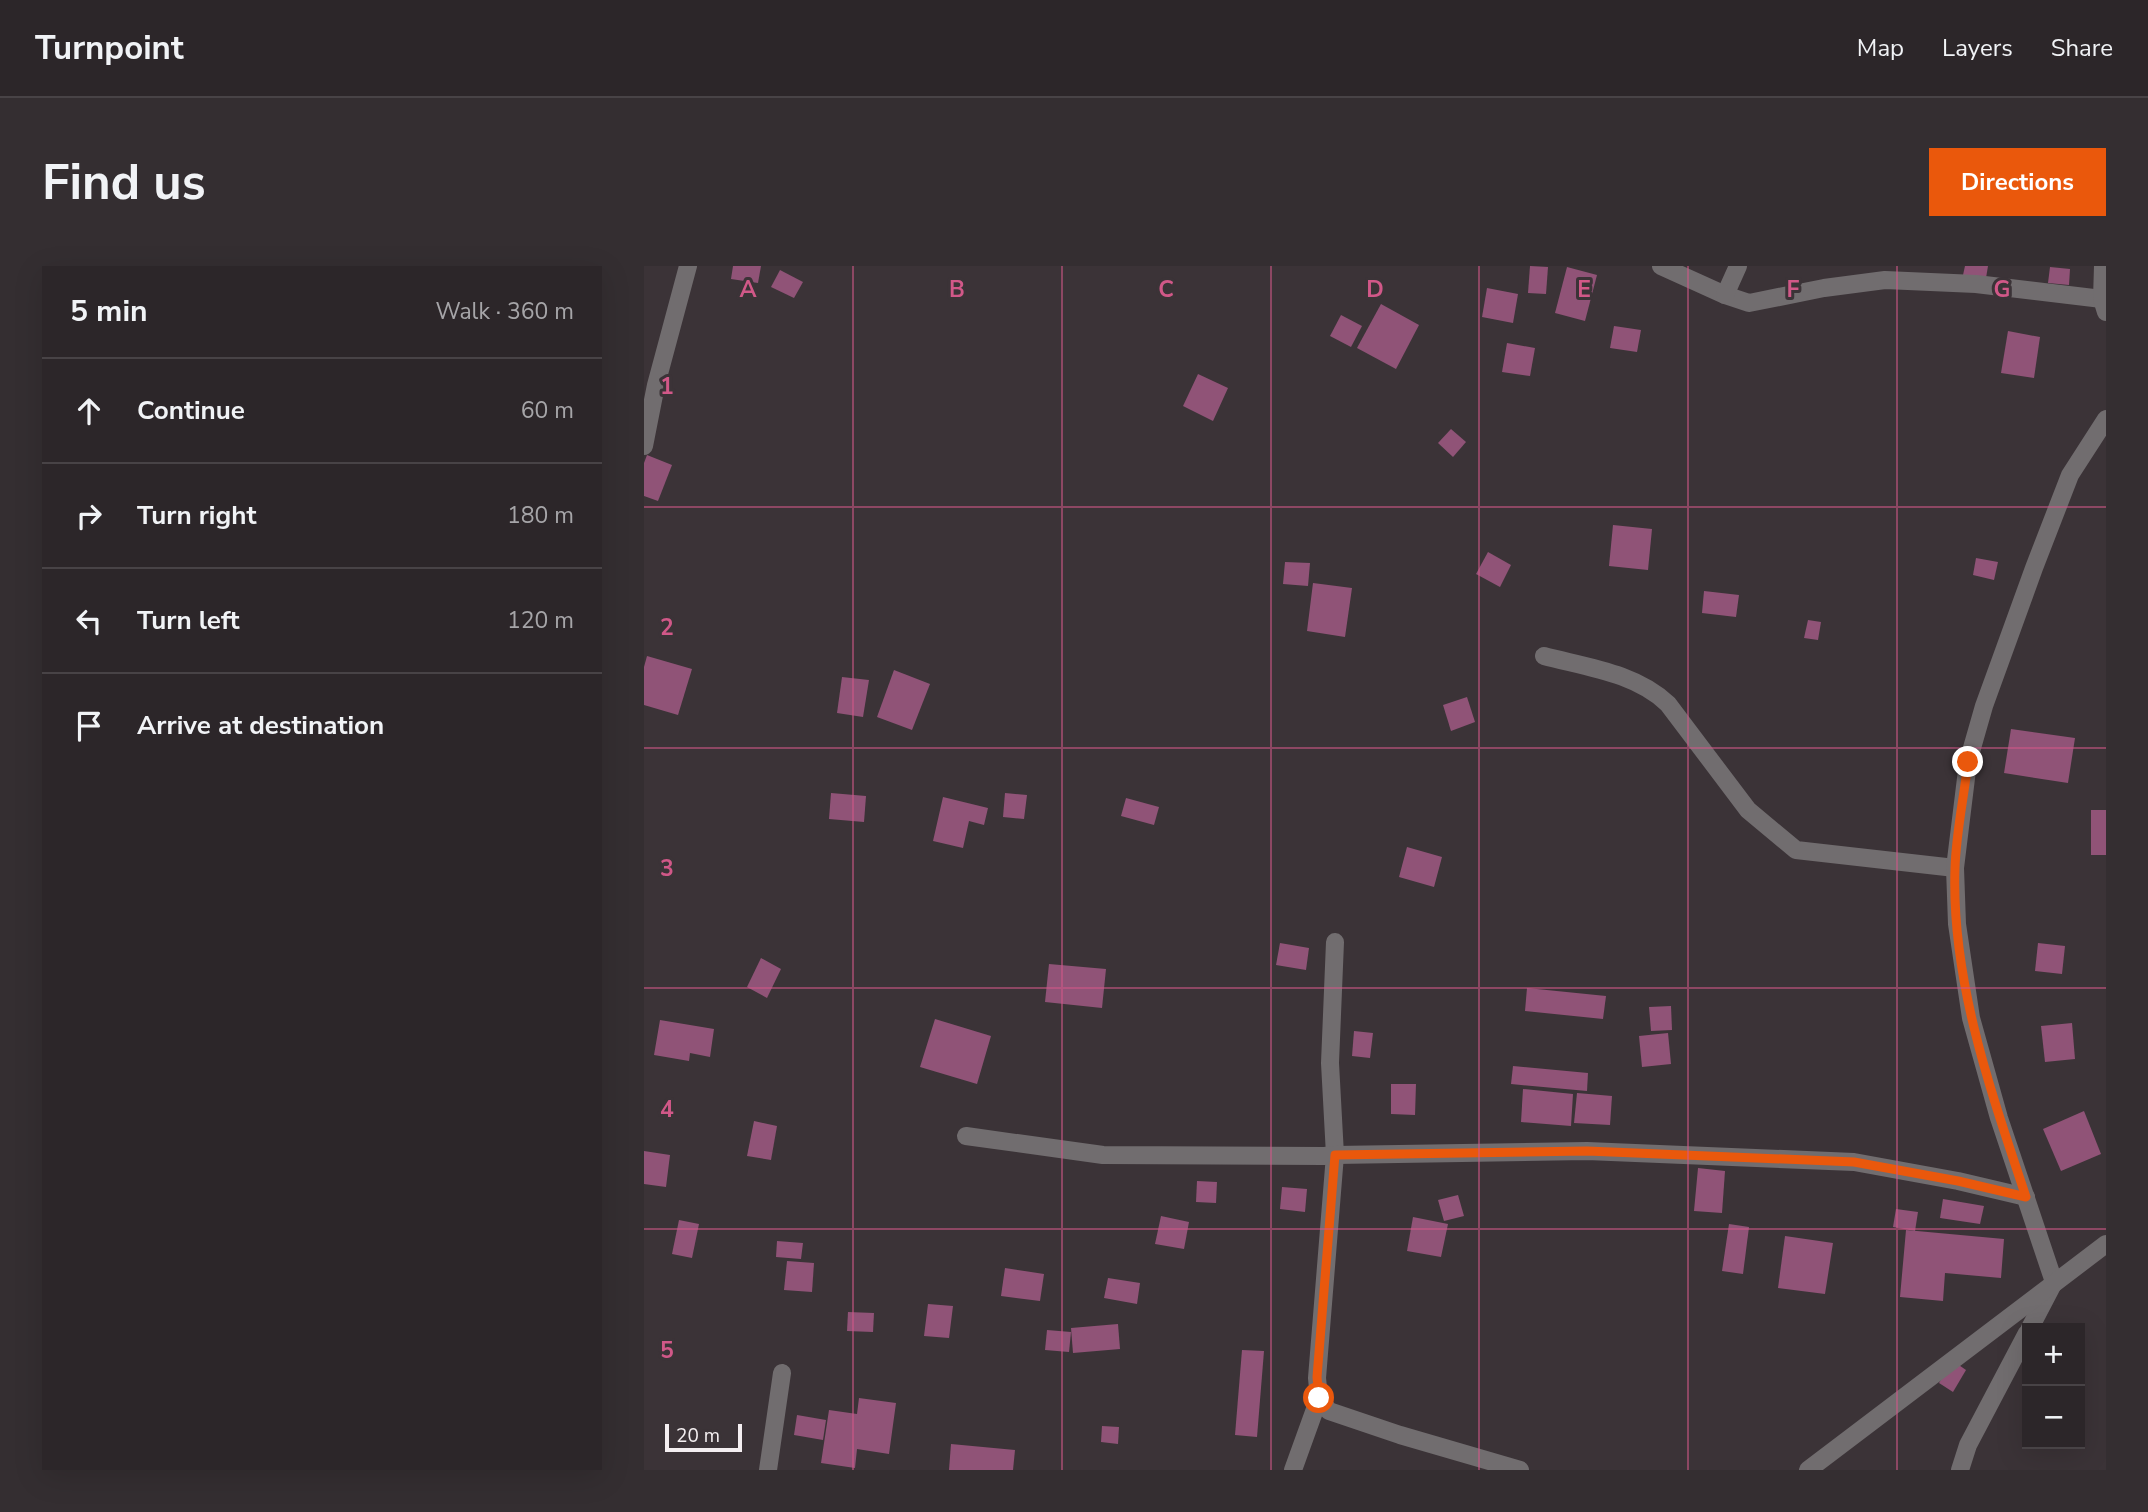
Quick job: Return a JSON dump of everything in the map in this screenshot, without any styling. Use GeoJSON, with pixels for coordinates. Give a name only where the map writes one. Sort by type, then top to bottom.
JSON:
{"type":"FeatureCollection","features":[{"type":"Feature","properties":{"kind":"street"},"geometry":{"type":"LineString","coordinates":[[644,446],[656,386],[688,266]]}},
{"type":"Feature","properties":{"kind":"street"},"geometry":{"type":"LineString","coordinates":[[1661,266],[1749,303],[1824,288],[1885,280],[1976,284],[2104,305],[2103,266]]}},
{"type":"Feature","properties":{"kind":"street"},"geometry":{"type":"LineString","coordinates":[[1725,295],[1738,266]]}},
{"type":"Feature","properties":{"kind":"street"},"geometry":{"type":"LineString","coordinates":[[2033,1323],[2054,1282],[1999,1118],[1971,1018],[1957,924],[1955,867],[1968,762],[1984,706],[2070,475],[2106,419]]}},
{"type":"Feature","properties":{"kind":"street"},"geometry":{"type":"LineString","coordinates":[[1544,656],[1622,677],[1655,691],[1668,704],[1748,810],[1796,850],[1955,867]]}},
{"type":"Feature","properties":{"kind":"street"},"geometry":{"type":"LineString","coordinates":[[1293,1470],[1319,1398],[1317,1377],[1335,1155],[1330,1063],[1335,942]]}},
{"type":"Feature","properties":{"kind":"street"},"geometry":{"type":"LineString","coordinates":[[966,1136],[1103,1155],[1324,1156],[1587,1151],[1854,1162],[1958,1181],[2026,1197]]}},
{"type":"Feature","properties":{"kind":"street"},"geometry":{"type":"LineString","coordinates":[[1808,1470],[2106,1244]]}},
{"type":"Feature","properties":{"kind":"street"},"geometry":{"type":"LineString","coordinates":[[1959,1470],[1968,1445],[2022,1342]]}},
{"type":"Feature","properties":{"kind":"street"},"geometry":{"type":"LineString","coordinates":[[768,1470],[782,1373]]}},
{"type":"Feature","properties":{"kind":"street"},"geometry":{"type":"LineString","coordinates":[[1319,1398],[1329,1411],[1520,1470]]}},
{"type":"Feature","properties":{"kind":"building"},"geometry":{"type":"Polygon","coordinates":[[[733,266],[761,266],[758,283],[731,279],[733,266]]]}},
{"type":"Feature","properties":{"kind":"building"},"geometry":{"type":"Polygon","coordinates":[[[1530,266],[1548,267],[1546,294],[1528,293],[1530,266]]]}},
{"type":"Feature","properties":{"kind":"building"},"geometry":{"type":"Polygon","coordinates":[[[1965,266],[1988,266],[1986,278],[1963,275],[1965,266]]]}},
{"type":"Feature","properties":{"kind":"building"},"geometry":{"type":"Polygon","coordinates":[[[1567,267],[1597,275],[1585,321],[1555,313],[1567,267]]]}},
{"type":"Feature","properties":{"kind":"building"},"geometry":{"type":"Polygon","coordinates":[[[2050,267],[2070,269],[2069,285],[2048,283],[2050,267]]]}},
{"type":"Feature","properties":{"kind":"building"},"geometry":{"type":"Polygon","coordinates":[[[780,270],[803,282],[794,298],[771,287],[780,270]]]}},
{"type":"Feature","properties":{"kind":"building"},"geometry":{"type":"Polygon","coordinates":[[[1487,288],[1518,294],[1513,323],[1482,317],[1487,288]]]}},
{"type":"Feature","properties":{"kind":"building"},"geometry":{"type":"Polygon","coordinates":[[[1381,304],[1419,325],[1396,369],[1357,348],[1381,304]]]}},
{"type":"Feature","properties":{"kind":"building"},"geometry":{"type":"Polygon","coordinates":[[[1341,315],[1362,326],[1351,347],[1330,336],[1341,315]]]}},
{"type":"Feature","properties":{"kind":"building"},"geometry":{"type":"Polygon","coordinates":[[[1614,326],[1641,330],[1637,352],[1610,348],[1614,326]]]}},
{"type":"Feature","properties":{"kind":"building"},"geometry":{"type":"Polygon","coordinates":[[[2008,331],[2040,337],[2034,378],[2001,373],[2008,331]]]}},
{"type":"Feature","properties":{"kind":"building"},"geometry":{"type":"Polygon","coordinates":[[[1507,343],[1535,348],[1530,376],[1502,372],[1507,343]]]}},
{"type":"Feature","properties":{"kind":"building"},"geometry":{"type":"Polygon","coordinates":[[[1198,374],[1228,388],[1213,421],[1183,406],[1198,374]]]}},
{"type":"Feature","properties":{"kind":"building"},"geometry":{"type":"Polygon","coordinates":[[[1451,429],[1466,442],[1453,457],[1438,443],[1451,429]]]}},
{"type":"Feature","properties":{"kind":"building"},"geometry":{"type":"Polygon","coordinates":[[[647,455],[672,465],[658,501],[644,496],[644,463],[647,455]]]}},
{"type":"Feature","properties":{"kind":"building"},"geometry":{"type":"Polygon","coordinates":[[[1613,525],[1652,529],[1648,570],[1609,566],[1613,525]]]}},
{"type":"Feature","properties":{"kind":"building"},"geometry":{"type":"Polygon","coordinates":[[[1488,552],[1511,565],[1500,587],[1476,574],[1488,552]]]}},
{"type":"Feature","properties":{"kind":"building"},"geometry":{"type":"Polygon","coordinates":[[[1976,558],[1998,562],[1994,580],[1973,575],[1976,558]]]}},
{"type":"Feature","properties":{"kind":"building"},"geometry":{"type":"Polygon","coordinates":[[[1285,562],[1310,563],[1308,586],[1283,584],[1285,562]]]}},
{"type":"Feature","properties":{"kind":"building"},"geometry":{"type":"Polygon","coordinates":[[[1313,583],[1352,588],[1345,637],[1307,631],[1313,583]]]}},
{"type":"Feature","properties":{"kind":"building"},"geometry":{"type":"Polygon","coordinates":[[[1704,591],[1739,595],[1736,617],[1702,613],[1704,591]]]}},
{"type":"Feature","properties":{"kind":"building"},"geometry":{"type":"Polygon","coordinates":[[[1808,620],[1821,622],[1818,640],[1804,638],[1808,620]]]}},
{"type":"Feature","properties":{"kind":"building"},"geometry":{"type":"Polygon","coordinates":[[[647,656],[692,669],[678,715],[644,705],[644,667],[647,656]]]}},
{"type":"Feature","properties":{"kind":"building"},"geometry":{"type":"Polygon","coordinates":[[[894,670],[930,684],[912,730],[877,717],[894,670]]]}},
{"type":"Feature","properties":{"kind":"building"},"geometry":{"type":"Polygon","coordinates":[[[842,677],[869,680],[863,717],[837,713],[842,677]]]}},
{"type":"Feature","properties":{"kind":"building"},"geometry":{"type":"Polygon","coordinates":[[[1467,697],[1475,722],[1451,731],[1443,705],[1467,697]]]}},
{"type":"Feature","properties":{"kind":"building"},"geometry":{"type":"Polygon","coordinates":[[[2011,729],[2075,738],[2068,783],[2004,773],[2011,729]]]}},
{"type":"Feature","properties":{"kind":"building"},"geometry":{"type":"Polygon","coordinates":[[[831,793],[866,796],[864,822],[829,819],[831,793]]]}},
{"type":"Feature","properties":{"kind":"building"},"geometry":{"type":"Polygon","coordinates":[[[1005,793],[1027,795],[1024,819],[1003,817],[1005,793]]]}},
{"type":"Feature","properties":{"kind":"building"},"geometry":{"type":"Polygon","coordinates":[[[943,797],[988,808],[984,825],[969,821],[963,848],[933,841],[943,797]]]}},
{"type":"Feature","properties":{"kind":"building"},"geometry":{"type":"Polygon","coordinates":[[[1126,798],[1159,807],[1154,825],[1121,816],[1126,798]]]}},
{"type":"Feature","properties":{"kind":"building"},"geometry":{"type":"Polygon","coordinates":[[[2091,810],[2106,810],[2106,855],[2091,855],[2091,810]]]}},
{"type":"Feature","properties":{"kind":"building"},"geometry":{"type":"Polygon","coordinates":[[[1407,847],[1442,857],[1434,887],[1399,877],[1407,847]]]}},
{"type":"Feature","properties":{"kind":"building"},"geometry":{"type":"Polygon","coordinates":[[[1280,943],[1309,948],[1306,970],[1276,965],[1280,943]]]}},
{"type":"Feature","properties":{"kind":"building"},"geometry":{"type":"Polygon","coordinates":[[[2038,943],[2065,946],[2062,974],[2035,971],[2038,943]]]}},
{"type":"Feature","properties":{"kind":"building"},"geometry":{"type":"Polygon","coordinates":[[[761,958],[781,969],[767,998],[747,987],[761,958]]]}},
{"type":"Feature","properties":{"kind":"building"},"geometry":{"type":"Polygon","coordinates":[[[1049,964],[1106,969],[1102,1008],[1045,1002],[1049,964]]]}},
{"type":"Feature","properties":{"kind":"building"},"geometry":{"type":"Polygon","coordinates":[[[1527,988],[1606,996],[1603,1019],[1525,1011],[1527,988]]]}},
{"type":"Feature","properties":{"kind":"building"},"geometry":{"type":"Polygon","coordinates":[[[1671,1006],[1672,1030],[1651,1031],[1649,1007],[1671,1006]]]}},
{"type":"Feature","properties":{"kind":"building"},"geometry":{"type":"Polygon","coordinates":[[[935,1019],[991,1036],[977,1084],[920,1067],[935,1019]]]}},
{"type":"Feature","properties":{"kind":"building"},"geometry":{"type":"Polygon","coordinates":[[[660,1020],[714,1029],[710,1057],[690,1053],[689,1061],[654,1055],[660,1020]]]}},
{"type":"Feature","properties":{"kind":"building"},"geometry":{"type":"Polygon","coordinates":[[[2072,1023],[2075,1059],[2045,1062],[2041,1026],[2072,1023]]]}},
{"type":"Feature","properties":{"kind":"building"},"geometry":{"type":"Polygon","coordinates":[[[1354,1031],[1373,1033],[1370,1058],[1352,1056],[1354,1031]]]}},
{"type":"Feature","properties":{"kind":"building"},"geometry":{"type":"Polygon","coordinates":[[[1668,1033],[1671,1064],[1642,1067],[1639,1036],[1668,1033]]]}},
{"type":"Feature","properties":{"kind":"building"},"geometry":{"type":"Polygon","coordinates":[[[1513,1066],[1588,1073],[1587,1091],[1511,1084],[1513,1066]]]}},
{"type":"Feature","properties":{"kind":"building"},"geometry":{"type":"Polygon","coordinates":[[[1391,1084],[1416,1084],[1415,1115],[1391,1114],[1391,1084]]]}},
{"type":"Feature","properties":{"kind":"building"},"geometry":{"type":"Polygon","coordinates":[[[1523,1089],[1573,1094],[1571,1126],[1521,1122],[1523,1089]]]}},
{"type":"Feature","properties":{"kind":"building"},"geometry":{"type":"Polygon","coordinates":[[[1577,1093],[1612,1096],[1610,1125],[1574,1123],[1577,1093]]]}},
{"type":"Feature","properties":{"kind":"building"},"geometry":{"type":"Polygon","coordinates":[[[2084,1111],[2101,1154],[2061,1171],[2043,1129],[2084,1111]]]}},
{"type":"Feature","properties":{"kind":"building"},"geometry":{"type":"Polygon","coordinates":[[[754,1121],[777,1126],[771,1160],[747,1156],[754,1121]]]}},
{"type":"Feature","properties":{"kind":"building"},"geometry":{"type":"Polygon","coordinates":[[[644,1151],[670,1155],[666,1187],[644,1184],[644,1151]]]}},
{"type":"Feature","properties":{"kind":"building"},"geometry":{"type":"Polygon","coordinates":[[[1698,1168],[1725,1171],[1722,1213],[1694,1211],[1698,1168]]]}},
{"type":"Feature","properties":{"kind":"building"},"geometry":{"type":"Polygon","coordinates":[[[1197,1181],[1217,1182],[1216,1203],[1196,1202],[1197,1181]]]}},
{"type":"Feature","properties":{"kind":"building"},"geometry":{"type":"Polygon","coordinates":[[[1282,1187],[1307,1189],[1305,1212],[1280,1209],[1282,1187]]]}},
{"type":"Feature","properties":{"kind":"building"},"geometry":{"type":"Polygon","coordinates":[[[1458,1195],[1464,1216],[1444,1221],[1438,1200],[1458,1195]]]}},
{"type":"Feature","properties":{"kind":"building"},"geometry":{"type":"Polygon","coordinates":[[[1943,1199],[1984,1206],[1980,1224],[1940,1218],[1943,1199]]]}},
{"type":"Feature","properties":{"kind":"building"},"geometry":{"type":"Polygon","coordinates":[[[1896,1209],[1918,1212],[1915,1231],[1893,1227],[1896,1209]]]}},
{"type":"Feature","properties":{"kind":"building"},"geometry":{"type":"Polygon","coordinates":[[[1161,1216],[1189,1222],[1184,1249],[1155,1244],[1161,1216]]]}},
{"type":"Feature","properties":{"kind":"building"},"geometry":{"type":"Polygon","coordinates":[[[1413,1217],[1448,1224],[1441,1257],[1407,1251],[1413,1217]]]}},
{"type":"Feature","properties":{"kind":"building"},"geometry":{"type":"Polygon","coordinates":[[[679,1220],[699,1224],[692,1258],[672,1254],[679,1220]]]}},
{"type":"Feature","properties":{"kind":"building"},"geometry":{"type":"Polygon","coordinates":[[[1729,1224],[1749,1227],[1743,1274],[1722,1271],[1729,1224]]]}},
{"type":"Feature","properties":{"kind":"building"},"geometry":{"type":"Polygon","coordinates":[[[1906,1230],[2004,1239],[2001,1278],[1945,1273],[1943,1301],[1900,1297],[1906,1230]]]}},
{"type":"Feature","properties":{"kind":"building"},"geometry":{"type":"Polygon","coordinates":[[[1785,1236],[1833,1243],[1825,1294],[1778,1288],[1785,1236]]]}},
{"type":"Feature","properties":{"kind":"building"},"geometry":{"type":"Polygon","coordinates":[[[777,1241],[803,1243],[801,1259],[776,1257],[777,1241]]]}},
{"type":"Feature","properties":{"kind":"building"},"geometry":{"type":"Polygon","coordinates":[[[787,1261],[814,1263],[812,1292],[784,1290],[787,1261]]]}},
{"type":"Feature","properties":{"kind":"building"},"geometry":{"type":"Polygon","coordinates":[[[1005,1268],[1044,1274],[1040,1301],[1001,1296],[1005,1268]]]}},
{"type":"Feature","properties":{"kind":"building"},"geometry":{"type":"Polygon","coordinates":[[[1108,1278],[1140,1283],[1137,1304],[1104,1298],[1108,1278]]]}},
{"type":"Feature","properties":{"kind":"building"},"geometry":{"type":"Polygon","coordinates":[[[928,1304],[953,1306],[949,1338],[924,1336],[928,1304]]]}},
{"type":"Feature","properties":{"kind":"building"},"geometry":{"type":"Polygon","coordinates":[[[848,1312],[874,1313],[873,1332],[847,1331],[848,1312]]]}},
{"type":"Feature","properties":{"kind":"building"},"geometry":{"type":"Polygon","coordinates":[[[1118,1324],[1120,1349],[1073,1353],[1071,1328],[1118,1324]]]}},
{"type":"Feature","properties":{"kind":"building"},"geometry":{"type":"Polygon","coordinates":[[[1047,1330],[1071,1332],[1069,1352],[1045,1350],[1047,1330]]]}},
{"type":"Feature","properties":{"kind":"building"},"geometry":{"type":"Polygon","coordinates":[[[1242,1350],[1264,1351],[1257,1437],[1235,1435],[1242,1350]]]}},
{"type":"Feature","properties":{"kind":"building"},"geometry":{"type":"Polygon","coordinates":[[[1953,1361],[1966,1370],[1953,1392],[1939,1383],[1953,1361]]]}},
{"type":"Feature","properties":{"kind":"building"},"geometry":{"type":"Polygon","coordinates":[[[859,1398],[896,1403],[889,1454],[857,1449],[855,1468],[821,1463],[829,1410],[857,1414],[859,1398]]]}},
{"type":"Feature","properties":{"kind":"building"},"geometry":{"type":"Polygon","coordinates":[[[797,1415],[826,1420],[823,1440],[794,1435],[797,1415]]]}},
{"type":"Feature","properties":{"kind":"building"},"geometry":{"type":"Polygon","coordinates":[[[1102,1426],[1119,1427],[1118,1444],[1101,1442],[1102,1426]]]}},
{"type":"Feature","properties":{"kind":"building"},"geometry":{"type":"Polygon","coordinates":[[[951,1444],[1015,1450],[1013,1470],[949,1470],[951,1444]]]}},
{"type":"Feature","properties":{"kind":"route"},"geometry":{"type":"LineString","coordinates":[[1319,1398],[1317,1377],[1335,1155],[1587,1151],[1854,1162],[1958,1181],[2026,1197],[1999,1118],[1971,1018],[1957,924],[1955,867],[1968,762]]}}]}
